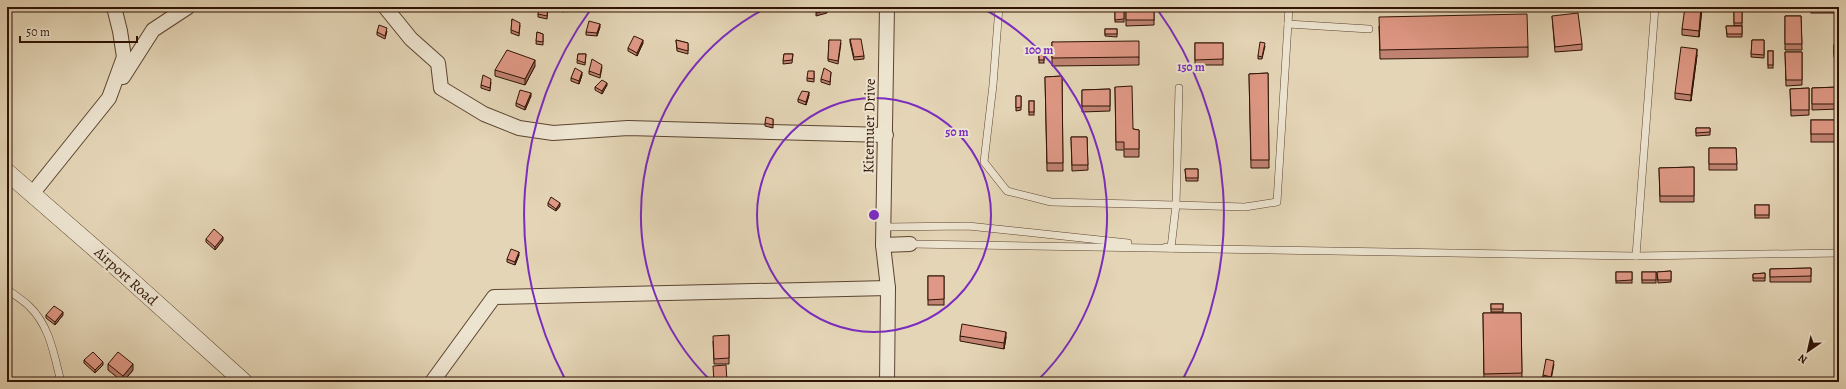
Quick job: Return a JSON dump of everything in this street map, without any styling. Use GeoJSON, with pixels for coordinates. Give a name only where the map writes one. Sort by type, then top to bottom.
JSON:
{"type":"FeatureCollection","features":[{"type":"Feature","properties":{"kind":"street"},"geometry":{"type":"LineString","coordinates":[[109,98],[124,57],[114,7]]}},
{"type":"Feature","properties":{"kind":"street"},"geometry":{"type":"LineString","coordinates":[[32,194],[109,98],[153,30],[188,7]]}},
{"type":"Feature","properties":{"kind":"street"},"geometry":{"type":"LineString","coordinates":[[385,7],[411,39],[438,63],[441,88],[484,114],[519,128],[553,133],[628,128],[886,135]]}},
{"type":"Feature","properties":{"kind":"street","name":"Kitemuer Drive"},"geometry":{"type":"LineString","coordinates":[[887,7],[883,245],[888,288],[887,382]]}},
{"type":"Feature","properties":{"kind":"street","name":"Airport Road"},"geometry":{"type":"LineString","coordinates":[[7,172],[123,273],[244,382]]}},
{"type":"Feature","properties":{"kind":"street"},"geometry":{"type":"LineString","coordinates":[[883,245],[910,244]]}},
{"type":"Feature","properties":{"kind":"street"},"geometry":{"type":"LineString","coordinates":[[432,382],[494,297],[888,288]]}},
{"type":"Feature","properties":{"kind":"lane"},"geometry":{"type":"LineString","coordinates":[[999,7],[993,85],[984,162],[1007,191],[1050,202],[1245,207],[1277,202],[1289,7]]}},
{"type":"Feature","properties":{"kind":"lane"},"geometry":{"type":"LineString","coordinates":[[1636,256],[1655,7]]}},
{"type":"Feature","properties":{"kind":"lane"},"geometry":{"type":"LineString","coordinates":[[1288,24],[1369,29]]}},
{"type":"Feature","properties":{"kind":"lane"},"geometry":{"type":"LineString","coordinates":[[1171,248],[1176,205],[1179,88]]}},
{"type":"Feature","properties":{"kind":"lane"},"geometry":{"type":"LineString","coordinates":[[884,227],[968,226],[1171,248]]}},
{"type":"Feature","properties":{"kind":"lane"},"geometry":{"type":"LineString","coordinates":[[910,244],[1636,256],[1839,253]]}},
{"type":"Feature","properties":{"kind":"lane"},"geometry":{"type":"LineString","coordinates":[[7,289],[29,306],[40,318],[48,333],[61,382]]}},
{"type":"Feature","properties":{"kind":"building"},"geometry":{"type":"Polygon","coordinates":[[[539,7],[548,7],[547,16],[538,14],[539,7]]]}},
{"type":"Feature","properties":{"kind":"building"},"geometry":{"type":"Polygon","coordinates":[[[816,7],[826,7],[827,10],[816,13],[816,7]]]}},
{"type":"Feature","properties":{"kind":"building"},"geometry":{"type":"Polygon","coordinates":[[[1115,7],[1124,7],[1124,19],[1115,20],[1115,7]]]}},
{"type":"Feature","properties":{"kind":"building"},"geometry":{"type":"Polygon","coordinates":[[[1126,7],[1154,7],[1154,20],[1126,20],[1126,7]]]}},
{"type":"Feature","properties":{"kind":"building"},"geometry":{"type":"Polygon","coordinates":[[[1685,7],[1701,7],[1699,31],[1682,29],[1685,7]]]}},
{"type":"Feature","properties":{"kind":"building"},"geometry":{"type":"Polygon","coordinates":[[[1742,7],[1742,23],[1734,23],[1734,8],[1742,7]]]}},
{"type":"Feature","properties":{"kind":"building"},"geometry":{"type":"Polygon","coordinates":[[[1811,7],[1839,7],[1811,8],[1811,7]]]}},
{"type":"Feature","properties":{"kind":"building"},"geometry":{"type":"Polygon","coordinates":[[[1578,13],[1582,44],[1555,47],[1552,16],[1578,13]]]}},
{"type":"Feature","properties":{"kind":"building"},"geometry":{"type":"Polygon","coordinates":[[[1527,14],[1528,47],[1380,50],[1379,17],[1527,14]]]}},
{"type":"Feature","properties":{"kind":"building"},"geometry":{"type":"Polygon","coordinates":[[[1785,16],[1801,16],[1802,44],[1785,44],[1785,16]]]}},
{"type":"Feature","properties":{"kind":"building"},"geometry":{"type":"Polygon","coordinates":[[[512,19],[520,23],[519,33],[511,30],[512,19]]]}},
{"type":"Feature","properties":{"kind":"building"},"geometry":{"type":"Polygon","coordinates":[[[589,21],[600,24],[597,33],[586,32],[589,21]]]}},
{"type":"Feature","properties":{"kind":"building"},"geometry":{"type":"Polygon","coordinates":[[[379,25],[387,28],[385,36],[377,32],[379,25]]]}},
{"type":"Feature","properties":{"kind":"building"},"geometry":{"type":"Polygon","coordinates":[[[1726,26],[1742,26],[1742,34],[1727,34],[1726,26]]]}},
{"type":"Feature","properties":{"kind":"building"},"geometry":{"type":"Polygon","coordinates":[[[1105,29],[1117,29],[1117,34],[1105,34],[1105,29]]]}},
{"type":"Feature","properties":{"kind":"building"},"geometry":{"type":"Polygon","coordinates":[[[537,32],[543,34],[543,42],[536,41],[537,32]]]}},
{"type":"Feature","properties":{"kind":"building"},"geometry":{"type":"Polygon","coordinates":[[[634,36],[643,40],[637,53],[628,48],[634,36]]]}},
{"type":"Feature","properties":{"kind":"building"},"geometry":{"type":"Polygon","coordinates":[[[850,39],[861,39],[864,56],[854,57],[850,39]]]}},
{"type":"Feature","properties":{"kind":"building"},"geometry":{"type":"Polygon","coordinates":[[[676,40],[688,43],[688,51],[677,48],[676,40]]]}},
{"type":"Feature","properties":{"kind":"building"},"geometry":{"type":"Polygon","coordinates":[[[829,40],[841,40],[838,61],[828,59],[829,40]]]}},
{"type":"Feature","properties":{"kind":"building"},"geometry":{"type":"Polygon","coordinates":[[[1752,40],[1764,40],[1764,55],[1751,54],[1752,40]]]}},
{"type":"Feature","properties":{"kind":"building"},"geometry":{"type":"Polygon","coordinates":[[[1139,41],[1139,57],[1052,58],[1052,42],[1139,41]]]}},
{"type":"Feature","properties":{"kind":"building"},"geometry":{"type":"Polygon","coordinates":[[[1260,42],[1265,43],[1262,57],[1258,56],[1260,42]]]}},
{"type":"Feature","properties":{"kind":"building"},"geometry":{"type":"Polygon","coordinates":[[[1195,43],[1223,43],[1223,59],[1195,60],[1195,43]]]}},
{"type":"Feature","properties":{"kind":"building"},"geometry":{"type":"Polygon","coordinates":[[[1834,45],[1839,45],[1839,54],[1834,54],[1834,45]]]}},
{"type":"Feature","properties":{"kind":"building"},"geometry":{"type":"Polygon","coordinates":[[[1681,47],[1697,49],[1691,95],[1675,93],[1681,47]]]}},
{"type":"Feature","properties":{"kind":"building"},"geometry":{"type":"Polygon","coordinates":[[[1039,48],[1044,48],[1044,60],[1039,60],[1039,48]]]}},
{"type":"Feature","properties":{"kind":"building"},"geometry":{"type":"Polygon","coordinates":[[[507,50],[535,60],[525,79],[495,70],[507,50]]]}},
{"type":"Feature","properties":{"kind":"building"},"geometry":{"type":"Polygon","coordinates":[[[1768,51],[1773,51],[1773,65],[1768,65],[1768,51]]]}},
{"type":"Feature","properties":{"kind":"building"},"geometry":{"type":"Polygon","coordinates":[[[1785,52],[1802,52],[1802,80],[1786,80],[1785,52]]]}},
{"type":"Feature","properties":{"kind":"building"},"geometry":{"type":"Polygon","coordinates":[[[578,54],[586,54],[585,63],[577,60],[578,54]]]}},
{"type":"Feature","properties":{"kind":"building"},"geometry":{"type":"Polygon","coordinates":[[[784,54],[793,54],[792,60],[783,61],[784,54]]]}},
{"type":"Feature","properties":{"kind":"building"},"geometry":{"type":"Polygon","coordinates":[[[592,59],[602,65],[600,75],[589,71],[592,59]]]}},
{"type":"Feature","properties":{"kind":"building"},"geometry":{"type":"Polygon","coordinates":[[[575,68],[582,72],[579,81],[571,78],[575,68]]]}},
{"type":"Feature","properties":{"kind":"building"},"geometry":{"type":"Polygon","coordinates":[[[824,68],[831,72],[830,82],[821,79],[824,68]]]}},
{"type":"Feature","properties":{"kind":"building"},"geometry":{"type":"Polygon","coordinates":[[[808,71],[814,71],[814,79],[807,78],[808,71]]]}},
{"type":"Feature","properties":{"kind":"building"},"geometry":{"type":"Polygon","coordinates":[[[1268,73],[1269,160],[1251,160],[1249,74],[1268,73]]]}},
{"type":"Feature","properties":{"kind":"building"},"geometry":{"type":"Polygon","coordinates":[[[483,75],[491,79],[490,88],[481,85],[483,75]]]}},
{"type":"Feature","properties":{"kind":"building"},"geometry":{"type":"Polygon","coordinates":[[[1062,76],[1063,163],[1047,163],[1045,77],[1062,76]]]}},
{"type":"Feature","properties":{"kind":"building"},"geometry":{"type":"Polygon","coordinates":[[[602,80],[607,83],[602,91],[595,87],[602,80]]]}},
{"type":"Feature","properties":{"kind":"building"},"geometry":{"type":"Polygon","coordinates":[[[1132,86],[1133,129],[1139,130],[1139,149],[1124,149],[1124,142],[1116,142],[1115,87],[1132,86]]]}},
{"type":"Feature","properties":{"kind":"building"},"geometry":{"type":"Polygon","coordinates":[[[1839,87],[1839,104],[1812,104],[1812,88],[1839,87]]]}},
{"type":"Feature","properties":{"kind":"building"},"geometry":{"type":"Polygon","coordinates":[[[1809,88],[1809,110],[1791,110],[1790,89],[1809,88]]]}},
{"type":"Feature","properties":{"kind":"building"},"geometry":{"type":"Polygon","coordinates":[[[1110,89],[1110,106],[1082,106],[1082,90],[1110,89]]]}},
{"type":"Feature","properties":{"kind":"building"},"geometry":{"type":"Polygon","coordinates":[[[520,90],[531,93],[525,107],[516,103],[520,90]]]}},
{"type":"Feature","properties":{"kind":"building"},"geometry":{"type":"Polygon","coordinates":[[[802,91],[809,92],[806,102],[798,99],[802,91]]]}},
{"type":"Feature","properties":{"kind":"building"},"geometry":{"type":"Polygon","coordinates":[[[1016,96],[1021,96],[1021,107],[1016,108],[1016,96]]]}},
{"type":"Feature","properties":{"kind":"building"},"geometry":{"type":"Polygon","coordinates":[[[1029,101],[1034,101],[1034,112],[1029,112],[1029,101]]]}},
{"type":"Feature","properties":{"kind":"building"},"geometry":{"type":"Polygon","coordinates":[[[766,117],[773,119],[773,125],[765,123],[766,117]]]}},
{"type":"Feature","properties":{"kind":"building"},"geometry":{"type":"Polygon","coordinates":[[[1811,120],[1839,120],[1839,134],[1811,134],[1811,120]]]}},
{"type":"Feature","properties":{"kind":"building"},"geometry":{"type":"Polygon","coordinates":[[[1696,128],[1710,128],[1710,132],[1696,133],[1696,128]]]}},
{"type":"Feature","properties":{"kind":"building"},"geometry":{"type":"Polygon","coordinates":[[[1071,137],[1087,137],[1088,165],[1072,165],[1071,137]]]}},
{"type":"Feature","properties":{"kind":"building"},"geometry":{"type":"Polygon","coordinates":[[[1709,148],[1736,148],[1737,164],[1709,164],[1709,148]]]}},
{"type":"Feature","properties":{"kind":"building"},"geometry":{"type":"Polygon","coordinates":[[[1694,167],[1694,196],[1660,196],[1659,168],[1694,167]]]}},
{"type":"Feature","properties":{"kind":"building"},"geometry":{"type":"Polygon","coordinates":[[[1185,169],[1198,169],[1198,178],[1186,178],[1185,169]]]}},
{"type":"Feature","properties":{"kind":"building"},"geometry":{"type":"Polygon","coordinates":[[[551,197],[560,203],[556,209],[548,203],[551,197]]]}},
{"type":"Feature","properties":{"kind":"building"},"geometry":{"type":"Polygon","coordinates":[[[1755,205],[1769,205],[1769,215],[1755,215],[1755,205]]]}},
{"type":"Feature","properties":{"kind":"building"},"geometry":{"type":"Polygon","coordinates":[[[214,229],[223,237],[215,247],[206,239],[214,229]]]}},
{"type":"Feature","properties":{"kind":"building"},"geometry":{"type":"Polygon","coordinates":[[[511,249],[519,252],[515,262],[507,259],[511,249]]]}},
{"type":"Feature","properties":{"kind":"building"},"geometry":{"type":"Polygon","coordinates":[[[1811,268],[1811,276],[1770,277],[1770,269],[1811,268]]]}},
{"type":"Feature","properties":{"kind":"building"},"geometry":{"type":"Polygon","coordinates":[[[1671,271],[1671,280],[1658,280],[1657,272],[1671,271]]]}},
{"type":"Feature","properties":{"kind":"building"},"geometry":{"type":"Polygon","coordinates":[[[1616,272],[1632,272],[1632,280],[1616,281],[1616,272]]]}},
{"type":"Feature","properties":{"kind":"building"},"geometry":{"type":"Polygon","coordinates":[[[1642,272],[1656,272],[1656,280],[1642,280],[1642,272]]]}},
{"type":"Feature","properties":{"kind":"building"},"geometry":{"type":"Polygon","coordinates":[[[1765,273],[1765,278],[1753,278],[1753,274],[1765,273]]]}},
{"type":"Feature","properties":{"kind":"building"},"geometry":{"type":"Polygon","coordinates":[[[928,276],[944,276],[944,299],[928,300],[928,276]]]}},
{"type":"Feature","properties":{"kind":"building"},"geometry":{"type":"Polygon","coordinates":[[[1491,304],[1503,304],[1503,309],[1491,309],[1491,304]]]}},
{"type":"Feature","properties":{"kind":"building"},"geometry":{"type":"Polygon","coordinates":[[[54,306],[63,312],[55,322],[46,315],[54,306]]]}},
{"type":"Feature","properties":{"kind":"building"},"geometry":{"type":"Polygon","coordinates":[[[1483,313],[1521,313],[1522,373],[1484,374],[1483,313]]]}},
{"type":"Feature","properties":{"kind":"building"},"geometry":{"type":"Polygon","coordinates":[[[962,324],[1006,332],[1004,343],[960,336],[962,324]]]}},
{"type":"Feature","properties":{"kind":"building"},"geometry":{"type":"Polygon","coordinates":[[[729,335],[729,358],[714,359],[713,336],[729,335]]]}},
{"type":"Feature","properties":{"kind":"building"},"geometry":{"type":"Polygon","coordinates":[[[93,352],[103,362],[95,370],[84,360],[93,352]]]}},
{"type":"Feature","properties":{"kind":"building"},"geometry":{"type":"Polygon","coordinates":[[[118,352],[133,364],[123,376],[108,364],[118,352]]]}},
{"type":"Feature","properties":{"kind":"building"},"geometry":{"type":"Polygon","coordinates":[[[1546,359],[1554,361],[1551,377],[1543,375],[1546,359]]]}},
{"type":"Feature","properties":{"kind":"building"},"geometry":{"type":"Polygon","coordinates":[[[726,365],[727,382],[714,382],[713,366],[726,365]]]}},
{"type":"Feature","properties":{"kind":"building"},"geometry":{"type":"Polygon","coordinates":[[[1542,377],[1547,377],[1547,382],[1542,382],[1542,377]]]}},
{"type":"Feature","properties":{"kind":"building"},"geometry":{"type":"Polygon","coordinates":[[[1090,380],[1124,380],[1124,382],[1090,382],[1090,380]]]}}]}
